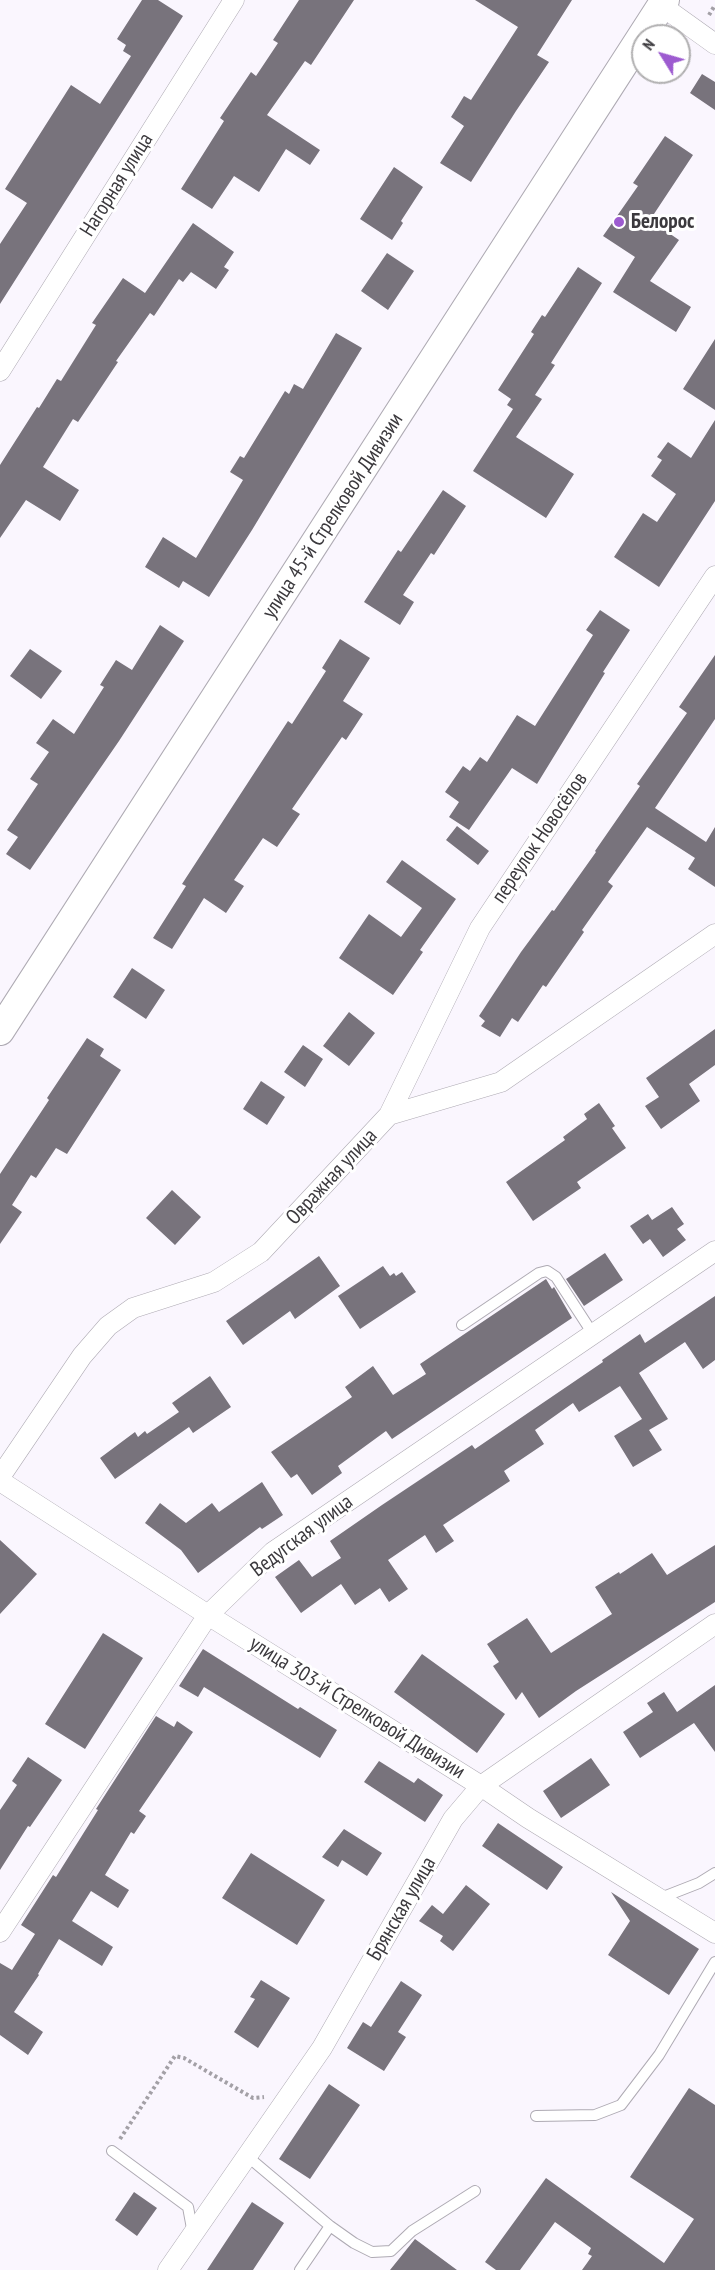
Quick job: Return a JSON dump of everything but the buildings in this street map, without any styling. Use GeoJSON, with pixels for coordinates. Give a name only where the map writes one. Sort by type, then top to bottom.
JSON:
{"type":"FeatureCollection","features":[{"type":"Feature","properties":{"kind":"main road","name":"улица 45-й Стрелковой Дивизии"},"geometry":{"type":"LineString","coordinates":[[0,1031],[664,3]]}},
{"type":"Feature","properties":{"kind":"street","name":"Нагорная улица"},"geometry":{"type":"LineString","coordinates":[[0,371],[234,0]]}},
{"type":"Feature","properties":{"kind":"street"},"geometry":{"type":"LineString","coordinates":[[664,3],[715,44]]}},
{"type":"Feature","properties":{"kind":"street","name":"переулок Новосёлов"},"geometry":{"type":"LineString","coordinates":[[389,1116],[480,928],[715,576]]}},
{"type":"Feature","properties":{"kind":"street","name":"Овражная улица"},"geometry":{"type":"LineString","coordinates":[[0,1479],[82,1356],[108,1326],[133,1308],[214,1282],[261,1252],[389,1116],[501,1082],[715,934]]}},
{"type":"Feature","properties":{"kind":"street","name":"Ведугская улица"},"geometry":{"type":"LineString","coordinates":[[0,1932],[208,1615],[273,1552],[715,1251]]}},
{"type":"Feature","properties":{"kind":"street","name":"улица 303-й Стрелковой Дивизии"},"geometry":{"type":"LineString","coordinates":[[0,1479],[208,1615],[482,1785],[528,1818],[715,1933]]}},
{"type":"Feature","properties":{"kind":"street","name":"Брянская улица"},"geometry":{"type":"LineString","coordinates":[[168,2270],[322,2048],[453,1819],[482,1785],[715,1624]]}},
{"type":"Feature","properties":{"kind":"lane"},"geometry":{"type":"LineString","coordinates":[[462,1325],[539,1273],[547,1271],[556,1277],[593,1334]]}},
{"type":"Feature","properties":{"kind":"lane"},"geometry":{"type":"LineString","coordinates":[[658,1899],[699,1883],[715,1873]]}},
{"type":"Feature","properties":{"kind":"lane"},"geometry":{"type":"LineString","coordinates":[[536,2115],[595,2115],[621,2105],[659,2055],[715,1962]]}},
{"type":"Feature","properties":{"kind":"lane"},"geometry":{"type":"LineString","coordinates":[[112,2151],[188,2206],[193,2234]]}},
{"type":"Feature","properties":{"kind":"lane"},"geometry":{"type":"LineString","coordinates":[[247,2156],[330,2226],[354,2243],[372,2252],[391,2251],[412,2231],[475,2191]]}},
{"type":"Feature","properties":{"kind":"lane"},"geometry":{"type":"LineString","coordinates":[[300,2270],[330,2226]]}},
{"type":"Feature","properties":{"kind":"path"},"geometry":{"type":"LineString","coordinates":[[112,2151],[175,2056],[184,2058],[253,2098],[293,2090]]}},
{"type":"Feature","properties":{"kind":"place","name":"Белорос"},"geometry":{"type":"Point","coordinates":[619,222]}}]}
